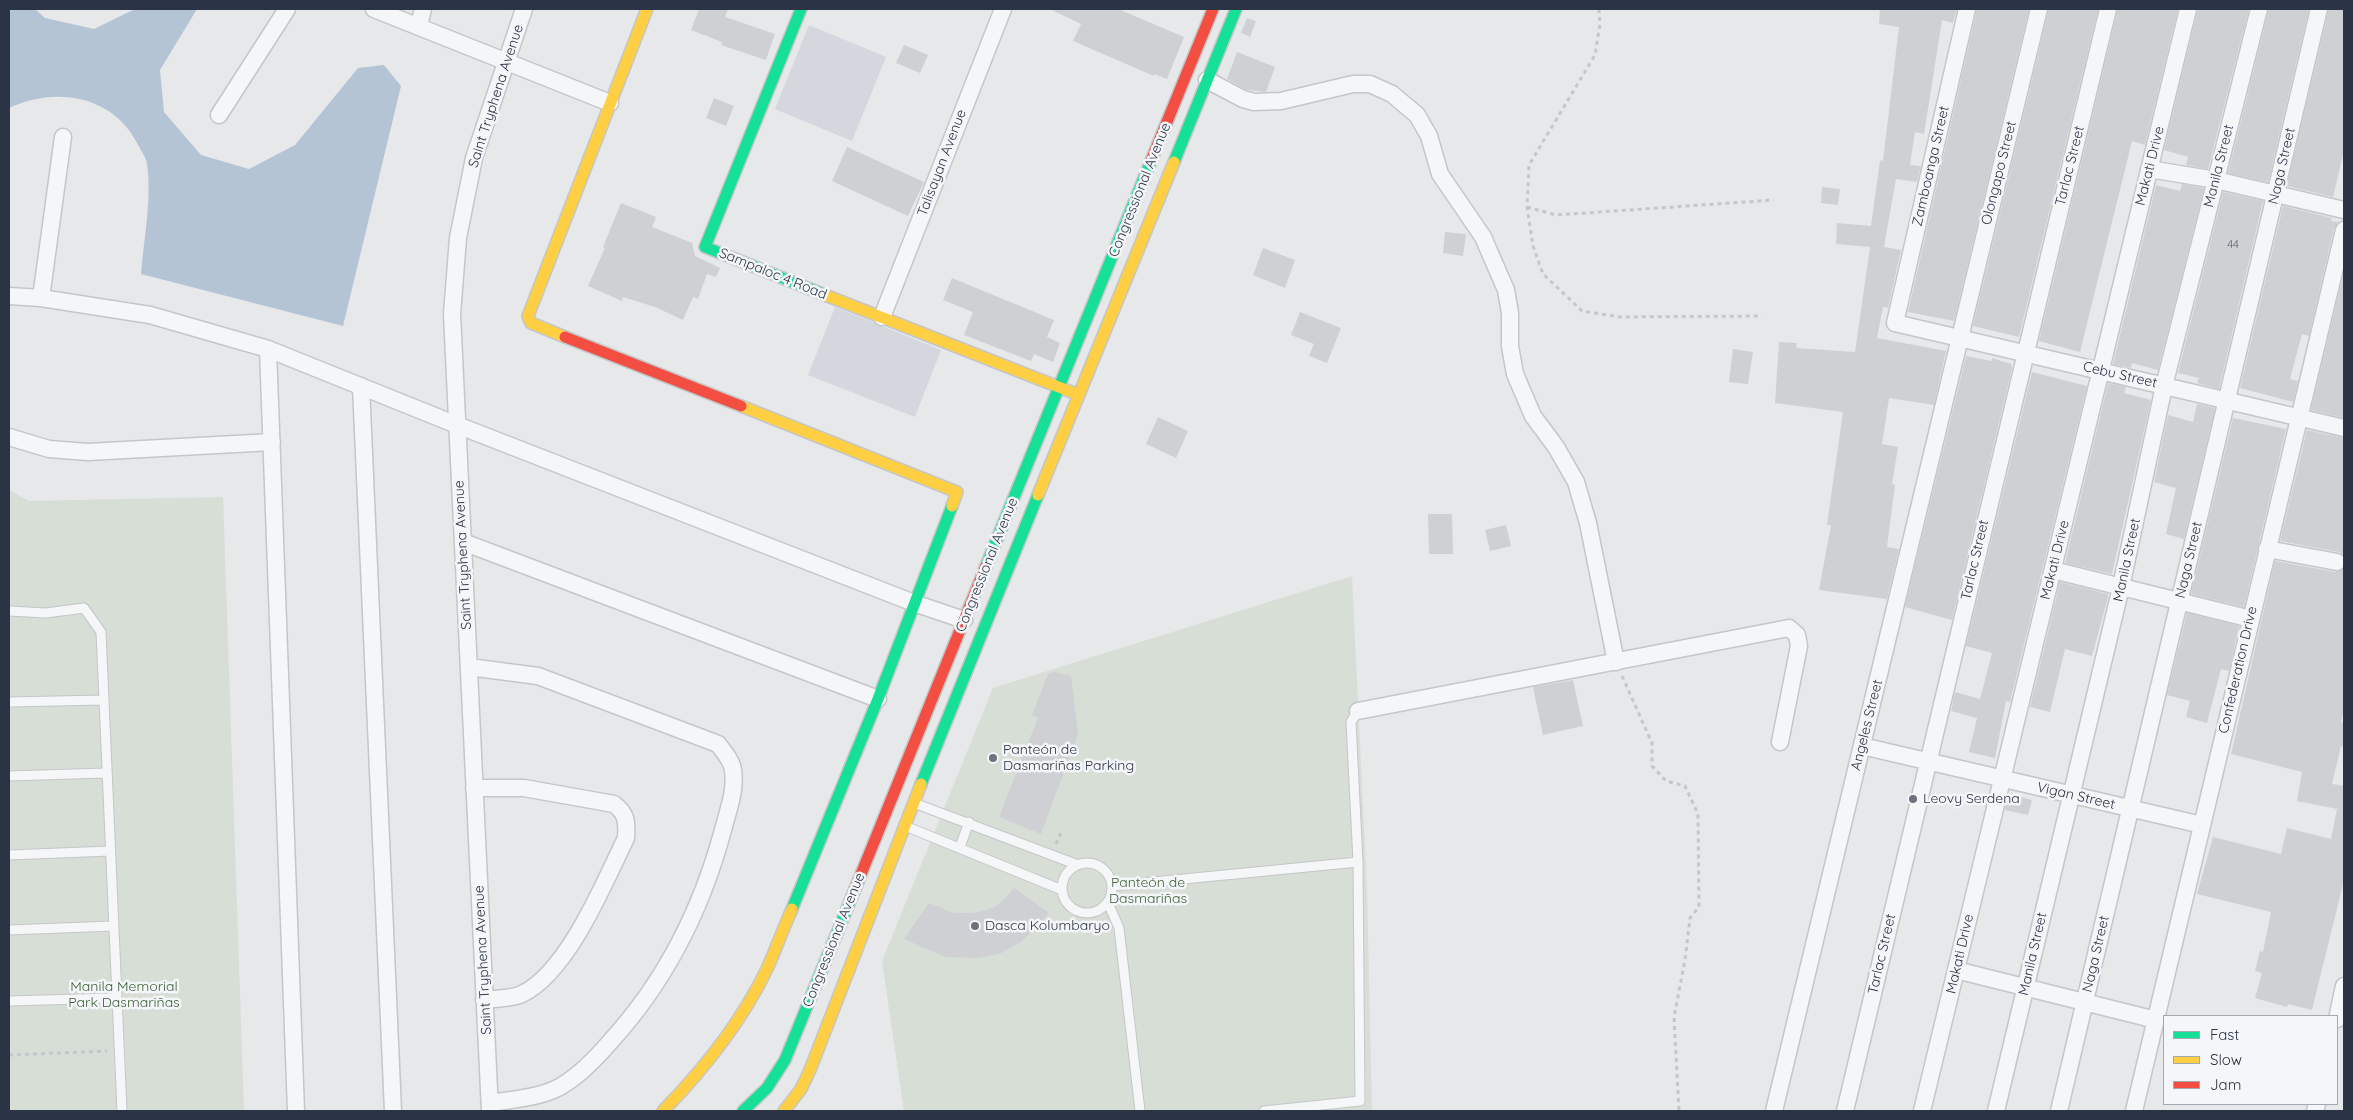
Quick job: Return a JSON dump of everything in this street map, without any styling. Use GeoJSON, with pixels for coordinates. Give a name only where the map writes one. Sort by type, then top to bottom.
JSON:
{"type":"FeatureCollection","features":[{"type":"Feature","properties":{"kind":"main road"},"geometry":{"type":"LineString","coordinates":[[647,9],[528,316],[531,323],[957,492],[878,699],[767,968],[748,1008],[723,1043],[691,1083],[663,1111]]}},
{"type":"Feature","properties":{"kind":"main road","name":"Sampaloc 4 Road"},"geometry":{"type":"LineString","coordinates":[[801,9],[705,247],[1080,396]]}},
{"type":"Feature","properties":{"kind":"main road","name":"Congressional Avenue"},"geometry":{"type":"LineString","coordinates":[[784,1111],[801,1088],[810,1070],[964,620],[1213,9]]}},
{"type":"Feature","properties":{"kind":"main road","name":"Congressional Avenue"},"geometry":{"type":"LineString","coordinates":[[743,1111],[764,1092],[775,1078],[785,1060],[900,810],[1080,396],[1236,9]]}},
{"type":"Feature","properties":{"kind":"street"},"geometry":{"type":"LineString","coordinates":[[219,115],[287,9]]}},
{"type":"Feature","properties":{"kind":"street"},"geometry":{"type":"LineString","coordinates":[[374,9],[507,60],[610,103]]}},
{"type":"Feature","properties":{"kind":"street"},"geometry":{"type":"LineString","coordinates":[[419,26],[423,9]]}},
{"type":"Feature","properties":{"kind":"street","name":"Saint Tryphena Avenue"},"geometry":{"type":"LineString","coordinates":[[490,1107],[452,314],[458,238],[474,158],[524,9]]}},
{"type":"Feature","properties":{"kind":"street","name":"Talisayan Avenue"},"geometry":{"type":"LineString","coordinates":[[882,317],[1003,9]]}},
{"type":"Feature","properties":{"kind":"street","name":"Zamboanga Street"},"geometry":{"type":"LineString","coordinates":[[1895,323],[1967,9]]}},
{"type":"Feature","properties":{"kind":"street","name":"Olongapo Street"},"geometry":{"type":"LineString","coordinates":[[1960,338],[2039,9]]}},
{"type":"Feature","properties":{"kind":"street","name":"Tarlac Street"},"geometry":{"type":"LineString","coordinates":[[1845,1111],[2108,9]]}},
{"type":"Feature","properties":{"kind":"street","name":"Makati Drive"},"geometry":{"type":"LineString","coordinates":[[1922,1111],[2188,9]]}},
{"type":"Feature","properties":{"kind":"street","name":"Manila Street"},"geometry":{"type":"LineString","coordinates":[[1996,1111],[2121,587],[2164,386],[2259,9]]}},
{"type":"Feature","properties":{"kind":"street","name":"Naga Street"},"geometry":{"type":"LineString","coordinates":[[2059,1111],[2320,9]]}},
{"type":"Feature","properties":{"kind":"street"},"geometry":{"type":"LineString","coordinates":[[1207,80],[1243,99],[1254,102],[1281,100],[1352,84],[1370,84],[1392,94],[1417,115],[1429,136],[1440,174],[1483,237],[1506,290],[1510,313],[1510,346],[1515,374],[1533,416],[1556,447],[1576,482],[1588,523],[1616,662]]}},
{"type":"Feature","properties":{"kind":"street"},"geometry":{"type":"LineString","coordinates":[[41,298],[63,137]]}},
{"type":"Feature","properties":{"kind":"street"},"geometry":{"type":"LineString","coordinates":[[2149,169],[2216,180],[2344,210]]}},
{"type":"Feature","properties":{"kind":"street","name":"Confederation Drive"},"geometry":{"type":"LineString","coordinates":[[2134,1111],[2344,230]]}},
{"type":"Feature","properties":{"kind":"street"},"geometry":{"type":"LineString","coordinates":[[9,296],[41,298],[150,316],[268,349],[457,425],[914,603],[964,620]]}},
{"type":"Feature","properties":{"kind":"street","name":"Cebu Street"},"geometry":{"type":"LineString","coordinates":[[1895,323],[2344,428]]}},
{"type":"Feature","properties":{"kind":"street","name":"Angeles Street"},"geometry":{"type":"LineString","coordinates":[[1774,1111],[1960,338]]}},
{"type":"Feature","properties":{"kind":"street"},"geometry":{"type":"LineString","coordinates":[[268,349],[296,1111]]}},
{"type":"Feature","properties":{"kind":"street"},"geometry":{"type":"LineString","coordinates":[[361,386],[393,1111]]}},
{"type":"Feature","properties":{"kind":"street"},"geometry":{"type":"LineString","coordinates":[[9,437],[49,449],[88,452],[272,442]]}},
{"type":"Feature","properties":{"kind":"street"},"geometry":{"type":"LineString","coordinates":[[463,542],[878,699]]}},
{"type":"Feature","properties":{"kind":"street"},"geometry":{"type":"LineString","coordinates":[[2267,549],[2337,562]]}},
{"type":"Feature","properties":{"kind":"street"},"geometry":{"type":"LineString","coordinates":[[2053,570],[2251,619]]}},
{"type":"Feature","properties":{"kind":"street"},"geometry":{"type":"LineString","coordinates":[[1358,711],[1788,628],[1797,635],[1799,646],[1780,742]]}},
{"type":"Feature","properties":{"kind":"street"},"geometry":{"type":"LineString","coordinates":[[469,667],[538,676],[718,744],[733,768],[734,787],[715,858],[694,910],[663,974],[627,1023],[591,1062],[565,1084],[534,1096],[490,1107]]}},
{"type":"Feature","properties":{"kind":"street","name":"Vigan Street"},"geometry":{"type":"LineString","coordinates":[[1862,746],[2202,825]]}},
{"type":"Feature","properties":{"kind":"street"},"geometry":{"type":"LineString","coordinates":[[474,788],[524,788],[614,804],[624,811],[627,822],[626,838],[578,935],[540,982],[521,995],[484,1000]]}},
{"type":"Feature","properties":{"kind":"street"},"geometry":{"type":"LineString","coordinates":[[1956,970],[2156,1020]]}},
{"type":"Feature","properties":{"kind":"street"},"geometry":{"type":"LineString","coordinates":[[2338,1015],[2344,986]]}},
{"type":"Feature","properties":{"kind":"street"},"geometry":{"type":"LineString","coordinates":[[764,1092],[778,1111]]}},
{"type":"Feature","properties":{"kind":"lane"},"geometry":{"type":"LineString","coordinates":[[9,611],[46,613],[84,608],[101,632],[117,1050],[122,1111]]}},
{"type":"Feature","properties":{"kind":"lane"},"geometry":{"type":"LineString","coordinates":[[9,702],[103,700]]}},
{"type":"Feature","properties":{"kind":"lane"},"geometry":{"type":"LineString","coordinates":[[1264,1111],[1360,1101],[1358,862],[1351,722],[1358,711]]}},
{"type":"Feature","properties":{"kind":"lane"},"geometry":{"type":"LineString","coordinates":[[9,776],[105,773]]}},
{"type":"Feature","properties":{"kind":"lane"},"geometry":{"type":"LineString","coordinates":[[900,810],[969,822],[1078,865]]}},
{"type":"Feature","properties":{"kind":"lane"},"geometry":{"type":"LineString","coordinates":[[900,810],[960,847],[1062,890]]}},
{"type":"Feature","properties":{"kind":"lane"},"geometry":{"type":"LineString","coordinates":[[960,847],[969,822]]}},
{"type":"Feature","properties":{"kind":"lane"},"geometry":{"type":"LineString","coordinates":[[9,855],[110,851]]}},
{"type":"Feature","properties":{"kind":"lane"},"geometry":{"type":"LineString","coordinates":[[1112,886],[1358,862]]}},
{"type":"Feature","properties":{"kind":"lane"},"geometry":{"type":"LineString","coordinates":[[1108,903],[1094,912],[1077,911],[1069,906],[1062,890],[1066,875],[1078,865],[1086,863],[1100,867],[1106,872],[1112,886],[1108,903],[1119,928],[1140,1111]]}},
{"type":"Feature","properties":{"kind":"lane"},"geometry":{"type":"LineString","coordinates":[[9,930],[113,926]]}},
{"type":"Feature","properties":{"kind":"lane"},"geometry":{"type":"LineString","coordinates":[[9,1001],[115,998]]}},
{"type":"Feature","properties":{"kind":"path"},"geometry":{"type":"LineString","coordinates":[[1599,9],[1600,24],[1595,55],[1529,164],[1527,207],[1534,246],[1543,274],[1582,311],[1620,317],[1762,316]]}},
{"type":"Feature","properties":{"kind":"path"},"geometry":{"type":"LineString","coordinates":[[1527,207],[1556,215],[1774,200]]}},
{"type":"Feature","properties":{"kind":"path"},"geometry":{"type":"LineString","coordinates":[[1616,662],[1652,743],[1652,766],[1666,781],[1685,786],[1698,814],[1699,907],[1690,918],[1685,960],[1674,1017],[1679,1111]]}},
{"type":"Feature","properties":{"kind":"path"},"geometry":{"type":"LineString","coordinates":[[9,1055],[117,1050]]}},
{"type":"Feature","properties":{"kind":"shaded area"},"geometry":{"type":"Polygon","coordinates":[[[809,25],[886,57],[852,141],[775,109],[809,25]]]}},
{"type":"Feature","properties":{"kind":"shaded area"},"geometry":{"type":"Polygon","coordinates":[[[835,307],[941,350],[915,417],[808,375],[835,307]]]}},
{"type":"Feature","properties":{"kind":"green space","name":"Manila Memorial Park Dasmariñas"},"geometry":{"type":"Polygon","coordinates":[[[9,490],[29,501],[223,497],[244,1111],[9,1111],[9,490]]]}},
{"type":"Feature","properties":{"kind":"green space","name":"Panteón de Dasmariñas"},"geometry":{"type":"Polygon","coordinates":[[[1352,576],[1367,890],[1372,1111],[904,1111],[882,961],[993,688],[1352,576]]]}},
{"type":"Feature","properties":{"kind":"water"},"geometry":{"type":"Polygon","coordinates":[[[9,9],[35,9],[45,18],[94,29],[135,9],[197,9],[160,70],[164,112],[201,155],[249,169],[295,145],[358,68],[384,65],[401,86],[343,326],[141,274],[149,191],[147,164],[144,156],[126,127],[113,114],[98,105],[81,99],[45,97],[26,101],[9,108],[9,9]]]}},
{"type":"Feature","properties":{"kind":"building"},"geometry":{"type":"Polygon","coordinates":[[[699,9],[728,9],[725,17],[775,34],[766,60],[721,45],[722,42],[691,30],[699,9]]]}},
{"type":"Feature","properties":{"kind":"building"},"geometry":{"type":"Polygon","coordinates":[[[1050,9],[1118,9],[1184,37],[1167,79],[1154,74],[1154,76],[1073,41],[1081,24],[1050,9]]]}},
{"type":"Feature","properties":{"kind":"building"},"geometry":{"type":"Polygon","coordinates":[[[1880,9],[1957,9],[1953,23],[1942,20],[1924,134],[1915,132],[1910,165],[1921,166],[1917,182],[1896,179],[1884,247],[1901,250],[1888,308],[1883,307],[1877,338],[1946,351],[1934,405],[1889,398],[1882,444],[1898,447],[1892,484],[1895,485],[1887,547],[1899,549],[1887,599],[1819,590],[1831,525],[1827,525],[1843,412],[1775,403],[1779,342],[1797,343],[1796,348],[1855,352],[1870,247],[1836,244],[1837,223],[1871,226],[1880,160],[1883,161],[1899,27],[1879,24],[1880,9]]]}},
{"type":"Feature","properties":{"kind":"building"},"geometry":{"type":"Polygon","coordinates":[[[1977,9],[2029,9],[1954,321],[1908,312],[1977,9]]]}},
{"type":"Feature","properties":{"kind":"building"},"geometry":{"type":"Polygon","coordinates":[[[2049,9],[2098,9],[2019,337],[1973,326],[2049,9]]]}},
{"type":"Feature","properties":{"kind":"building"},"geometry":{"type":"Polygon","coordinates":[[[2118,9],[2178,9],[2145,145],[2132,141],[2080,352],[2039,341],[2118,9]]]}},
{"type":"Feature","properties":{"kind":"building"},"geometry":{"type":"Polygon","coordinates":[[[2198,9],[2249,9],[2208,169],[2186,165],[2188,157],[2164,150],[2198,9]]]}},
{"type":"Feature","properties":{"kind":"building"},"geometry":{"type":"Polygon","coordinates":[[[2269,9],[2309,9],[2268,182],[2228,173],[2269,9]]]}},
{"type":"Feature","properties":{"kind":"building"},"geometry":{"type":"Polygon","coordinates":[[[2329,9],[2344,9],[2344,150],[2333,197],[2287,186],[2329,9]]]}},
{"type":"Feature","properties":{"kind":"building"},"geometry":{"type":"Polygon","coordinates":[[[1247,18],[1256,21],[1250,37],[1241,33],[1247,18]]]}},
{"type":"Feature","properties":{"kind":"building"},"geometry":{"type":"Polygon","coordinates":[[[904,45],[928,55],[920,73],[896,63],[904,45]]]}},
{"type":"Feature","properties":{"kind":"building"},"geometry":{"type":"Polygon","coordinates":[[[1237,52],[1275,67],[1266,92],[1247,90],[1227,79],[1237,52]]]}},
{"type":"Feature","properties":{"kind":"building"},"geometry":{"type":"Polygon","coordinates":[[[714,98],[734,106],[726,126],[706,118],[714,98]]]}},
{"type":"Feature","properties":{"kind":"building"},"geometry":{"type":"Polygon","coordinates":[[[847,147],[924,182],[908,216],[832,181],[847,147]]]}},
{"type":"Feature","properties":{"kind":"building"},"geometry":{"type":"Polygon","coordinates":[[[2182,184],[2204,188],[2158,370],[2132,363],[2131,368],[2113,364],[2156,185],[2180,191],[2182,184]]]}},
{"type":"Feature","properties":{"kind":"building"},"geometry":{"type":"Polygon","coordinates":[[[1822,187],[1840,189],[1838,205],[1821,203],[1822,187]]]}},
{"type":"Feature","properties":{"kind":"building"},"geometry":{"type":"Polygon","coordinates":[[[2223,192],[2263,201],[2219,389],[2197,383],[2199,378],[2178,373],[2223,192]]]}},
{"type":"Feature","properties":{"kind":"building"},"geometry":{"type":"Polygon","coordinates":[[[621,203],[656,217],[652,227],[692,243],[695,256],[720,268],[716,277],[707,274],[698,299],[693,297],[683,320],[655,307],[623,297],[622,301],[588,286],[605,248],[603,247],[621,203]]]}},
{"type":"Feature","properties":{"kind":"building"},"geometry":{"type":"Polygon","coordinates":[[[2283,206],[2332,218],[2331,221],[2338,222],[2334,228],[2309,336],[2302,334],[2290,379],[2298,381],[2293,402],[2240,388],[2283,206]]]}},
{"type":"Feature","properties":{"kind":"building"},"geometry":{"type":"Polygon","coordinates":[[[1445,232],[1466,234],[1463,256],[1443,253],[1445,232]]]}},
{"type":"Feature","properties":{"kind":"building"},"geometry":{"type":"Polygon","coordinates":[[[1263,248],[1295,260],[1285,288],[1253,275],[1263,248]]]}},
{"type":"Feature","properties":{"kind":"building"},"geometry":{"type":"Polygon","coordinates":[[[2344,272],[2344,418],[2311,410],[2344,272]]]}},
{"type":"Feature","properties":{"kind":"building"},"geometry":{"type":"Polygon","coordinates":[[[952,278],[1054,320],[1047,337],[1060,343],[1053,362],[1034,354],[1031,361],[964,335],[973,312],[943,300],[952,278]]]}},
{"type":"Feature","properties":{"kind":"building"},"geometry":{"type":"Polygon","coordinates":[[[1300,312],[1341,328],[1327,363],[1309,356],[1314,344],[1291,335],[1300,312]]]}},
{"type":"Feature","properties":{"kind":"building"},"geometry":{"type":"Polygon","coordinates":[[[1733,349],[1753,352],[1748,384],[1729,382],[1733,349]]]}},
{"type":"Feature","properties":{"kind":"building"},"geometry":{"type":"Polygon","coordinates":[[[1966,356],[1992,361],[1992,358],[2011,364],[2012,368],[1952,620],[1905,607],[1966,356]]]}},
{"type":"Feature","properties":{"kind":"building"},"geometry":{"type":"Polygon","coordinates":[[[2032,372],[2087,386],[2010,702],[2006,701],[1995,758],[1969,752],[1977,718],[1951,711],[1955,692],[1980,699],[1992,653],[1966,646],[2032,372]]]}},
{"type":"Feature","properties":{"kind":"building"},"geometry":{"type":"Polygon","coordinates":[[[2108,383],[2126,387],[2124,393],[2151,400],[2112,574],[2065,563],[2108,383]]]}},
{"type":"Feature","properties":{"kind":"building"},"geometry":{"type":"Polygon","coordinates":[[[2197,404],[2215,408],[2184,539],[2166,534],[2176,488],[2154,482],[2168,415],[2193,422],[2197,404]]]}},
{"type":"Feature","properties":{"kind":"building"},"geometry":{"type":"Polygon","coordinates":[[[1158,417],[1188,431],[1176,458],[1146,444],[1158,417]]]}},
{"type":"Feature","properties":{"kind":"building"},"geometry":{"type":"Polygon","coordinates":[[[2233,418],[2286,429],[2244,607],[2191,594],[2233,418]]]}},
{"type":"Feature","properties":{"kind":"building"},"geometry":{"type":"Polygon","coordinates":[[[2307,430],[2344,438],[2344,555],[2339,552],[2280,541],[2307,430]]]}},
{"type":"Feature","properties":{"kind":"building"},"geometry":{"type":"Polygon","coordinates":[[[1428,514],[1452,514],[1453,554],[1429,554],[1428,514]]]}},
{"type":"Feature","properties":{"kind":"building"},"geometry":{"type":"Polygon","coordinates":[[[1506,525],[1511,546],[1490,551],[1485,530],[1506,525]]]}},
{"type":"Feature","properties":{"kind":"building"},"geometry":{"type":"Polygon","coordinates":[[[2275,561],[2335,572],[2344,569],[2344,709],[2341,722],[2344,723],[2344,747],[2341,746],[2332,784],[2344,786],[2344,880],[2312,1010],[2288,1004],[2287,1007],[2255,998],[2262,973],[2255,971],[2260,951],[2263,952],[2271,912],[2197,894],[2213,837],[2281,854],[2287,828],[2331,839],[2337,809],[2297,801],[2302,772],[2231,754],[2275,561]]]}},
{"type":"Feature","properties":{"kind":"building"},"geometry":{"type":"Polygon","coordinates":[[[2060,582],[2108,594],[2108,597],[2092,656],[2065,649],[2050,712],[2030,707],[2060,582]]]}},
{"type":"Feature","properties":{"kind":"building"},"geometry":{"type":"Polygon","coordinates":[[[2187,613],[2239,626],[2229,671],[2221,669],[2207,723],[2186,717],[2190,701],[2167,695],[2187,613]]]}},
{"type":"Feature","properties":{"kind":"building"},"geometry":{"type":"Polygon","coordinates":[[[1054,672],[1071,676],[1078,734],[1041,834],[999,817],[1038,718],[1032,715],[1048,674],[1054,672]]]}},
{"type":"Feature","properties":{"kind":"building"},"geometry":{"type":"Polygon","coordinates":[[[1573,680],[1583,726],[1543,735],[1533,687],[1573,680]]]}},
{"type":"Feature","properties":{"kind":"building"},"geometry":{"type":"Polygon","coordinates":[[[2009,794],[2032,800],[2028,815],[2005,810],[2009,794]]]}},
{"type":"Feature","properties":{"kind":"building","name":"Dasca Kolumbaryo"},"geometry":{"type":"Polygon","coordinates":[[[1014,888],[1049,913],[1021,942],[999,954],[977,958],[946,957],[904,939],[929,903],[954,913],[972,913],[988,910],[999,904],[1014,888]]]}},
{"type":"Feature","properties":{"kind":"traffic: fast"},"geometry":{"type":"LineString","coordinates":[[801,9],[705,247],[825,295]]}},
{"type":"Feature","properties":{"kind":"traffic: fast"},"geometry":{"type":"LineString","coordinates":[[1174,162],[1236,9]]}},
{"type":"Feature","properties":{"kind":"traffic: fast"},"geometry":{"type":"LineString","coordinates":[[986,566],[1151,161]]}},
{"type":"Feature","properties":{"kind":"traffic: fast"},"geometry":{"type":"LineString","coordinates":[[921,784],[1038,495]]}},
{"type":"Feature","properties":{"kind":"traffic: fast"},"geometry":{"type":"LineString","coordinates":[[792,909],[878,699],[952,506]]}},
{"type":"Feature","properties":{"kind":"traffic: fast"},"geometry":{"type":"LineString","coordinates":[[743,1111],[767,1088],[785,1060],[855,889]]}},
{"type":"Feature","properties":{"kind":"traffic: slow"},"geometry":{"type":"LineString","coordinates":[[565,337],[531,323],[528,316],[647,9]]}},
{"type":"Feature","properties":{"kind":"traffic: slow"},"geometry":{"type":"LineString","coordinates":[[1038,495],[1174,162]]}},
{"type":"Feature","properties":{"kind":"traffic: slow"},"geometry":{"type":"LineString","coordinates":[[825,295],[1074,393]]}},
{"type":"Feature","properties":{"kind":"traffic: slow"},"geometry":{"type":"LineString","coordinates":[[741,406],[957,492],[952,506]]}},
{"type":"Feature","properties":{"kind":"traffic: slow"},"geometry":{"type":"LineString","coordinates":[[784,1111],[801,1089],[810,1070],[921,784]]}},
{"type":"Feature","properties":{"kind":"traffic: slow"},"geometry":{"type":"LineString","coordinates":[[663,1111],[707,1062],[746,1008],[767,969],[792,909]]}},
{"type":"Feature","properties":{"kind":"traffic: jam"},"geometry":{"type":"LineString","coordinates":[[1151,161],[1213,9]]}},
{"type":"Feature","properties":{"kind":"traffic: jam"},"geometry":{"type":"LineString","coordinates":[[565,337],[741,406]]}},
{"type":"Feature","properties":{"kind":"traffic: jam"},"geometry":{"type":"LineString","coordinates":[[855,889],[986,566]]}},
{"type":"Feature","properties":{"kind":"place","name":"Panteón de Dasmariñas Parking"},"geometry":{"type":"Point","coordinates":[993,758]}},
{"type":"Feature","properties":{"kind":"place","name":"Leovy Serdena"},"geometry":{"type":"Point","coordinates":[1913,799]}},
{"type":"Feature","properties":{"kind":"place","name":"Dasca Kolumbaryo"},"geometry":{"type":"Point","coordinates":[975,926]}}]}
